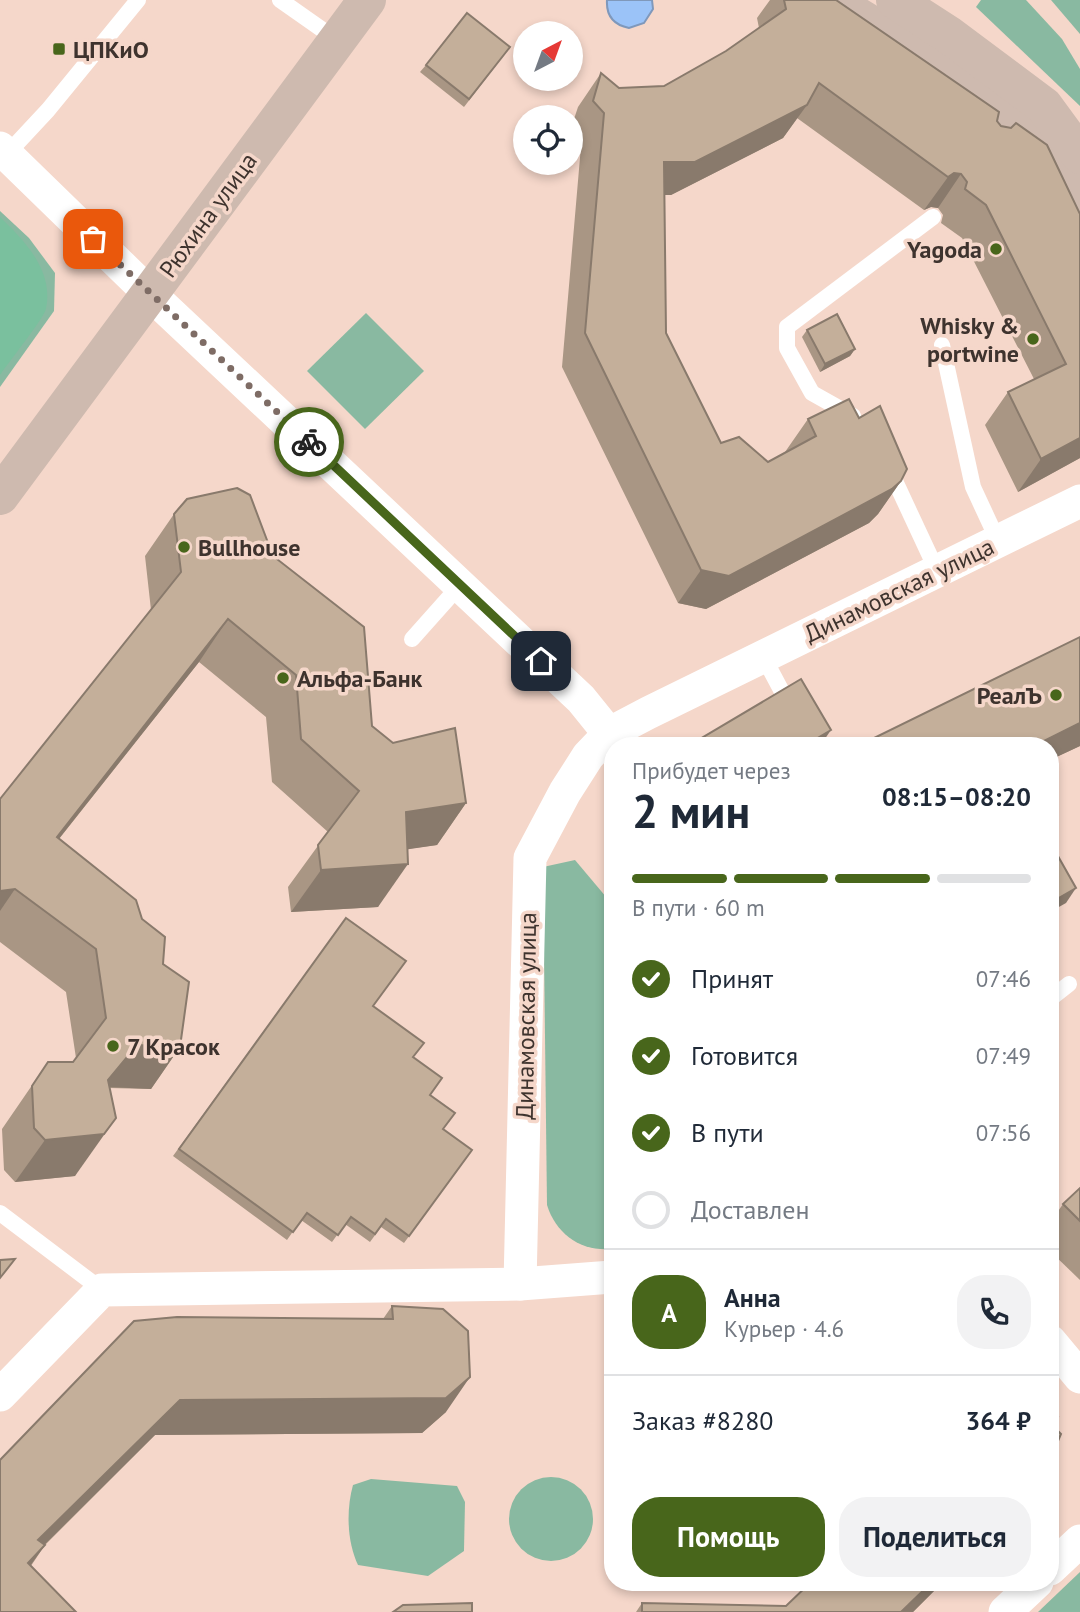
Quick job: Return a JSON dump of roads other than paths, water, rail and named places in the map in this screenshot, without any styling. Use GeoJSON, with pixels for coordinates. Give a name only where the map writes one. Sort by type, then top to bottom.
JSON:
{"type":"FeatureCollection","features":[{"type":"Feature","properties":{"kind":"street","name":"Рюхина улица"},"geometry":{"type":"LineString","coordinates":[[0,496],[367,0]]}},
{"type":"Feature","properties":{"kind":"street"},"geometry":{"type":"LineString","coordinates":[[831,0],[941,48],[1044,106],[1080,155]]}},
{"type":"Feature","properties":{"kind":"street"},"geometry":{"type":"LineString","coordinates":[[895,0],[1006,123],[1023,127],[1075,197],[1080,208]]}},
{"type":"Feature","properties":{"kind":"street"},"geometry":{"type":"LineString","coordinates":[[3,151],[150,294],[581,699],[612,737]]}},
{"type":"Feature","properties":{"kind":"street","name":"Динамовская улица"},"geometry":{"type":"LineString","coordinates":[[618,737],[763,656],[1080,501]]}},
{"type":"Feature","properties":{"kind":"street","name":"Динамовская улица"},"geometry":{"type":"LineString","coordinates":[[520,1284],[530,858],[565,792],[588,756],[604,746]]}},
{"type":"Feature","properties":{"kind":"street"},"geometry":{"type":"LineString","coordinates":[[0,1395],[102,1290],[520,1284],[604,1278]]}},
{"type":"Feature","properties":{"kind":"street"},"geometry":{"type":"LineString","coordinates":[[1059,1352],[1080,1377]]}},
{"type":"Feature","properties":{"kind":"street"},"geometry":{"type":"LineString","coordinates":[[1059,1561],[1080,1541]]}},
{"type":"Feature","properties":{"kind":"street"},"geometry":{"type":"LineString","coordinates":[[1005,1612],[1027,1591]]}},
{"type":"Feature","properties":{"kind":"lane"},"geometry":{"type":"LineString","coordinates":[[3,151],[48,110],[138,0]]}},
{"type":"Feature","properties":{"kind":"lane"},"geometry":{"type":"LineString","coordinates":[[280,0],[337,40]]}},
{"type":"Feature","properties":{"kind":"lane"},"geometry":{"type":"LineString","coordinates":[[859,424],[851,414],[812,393],[787,348],[787,327],[933,217]]}},
{"type":"Feature","properties":{"kind":"lane"},"geometry":{"type":"LineString","coordinates":[[943,345],[972,487],[998,541]]}},
{"type":"Feature","properties":{"kind":"lane"},"geometry":{"type":"LineString","coordinates":[[883,456],[937,571]]}},
{"type":"Feature","properties":{"kind":"lane"},"geometry":{"type":"LineString","coordinates":[[412,639],[461,584]]}},
{"type":"Feature","properties":{"kind":"lane"},"geometry":{"type":"LineString","coordinates":[[763,656],[806,737]]}},
{"type":"Feature","properties":{"kind":"lane"},"geometry":{"type":"LineString","coordinates":[[1059,992],[1069,984]]}},
{"type":"Feature","properties":{"kind":"lane"},"geometry":{"type":"LineString","coordinates":[[0,1213],[102,1290]]}},
{"type":"Feature","properties":{"kind":"water"},"geometry":{"type":"Polygon","coordinates":[[[607,0],[652,0],[653,9],[644,23],[629,28],[615,22],[608,11],[607,0]]]}},
{"type":"Feature","properties":{"kind":"place","name":"ЦПКиО"},"geometry":{"type":"Point","coordinates":[59,49]}},
{"type":"Feature","properties":{"kind":"place","name":"Yagoda"},"geometry":{"type":"Point","coordinates":[996,249]}},
{"type":"Feature","properties":{"kind":"place","name":"Whisky & portwine"},"geometry":{"type":"Point","coordinates":[1033,339]}},
{"type":"Feature","properties":{"kind":"place","name":"Bullhouse"},"geometry":{"type":"Point","coordinates":[184,547]}},
{"type":"Feature","properties":{"kind":"place","name":"Альфа-Банк"},"geometry":{"type":"Point","coordinates":[283,678]}},
{"type":"Feature","properties":{"kind":"place","name":"РеалЪ"},"geometry":{"type":"Point","coordinates":[1056,695]}},
{"type":"Feature","properties":{"kind":"place","name":"7 Красок"},"geometry":{"type":"Point","coordinates":[113,1046]}}]}
